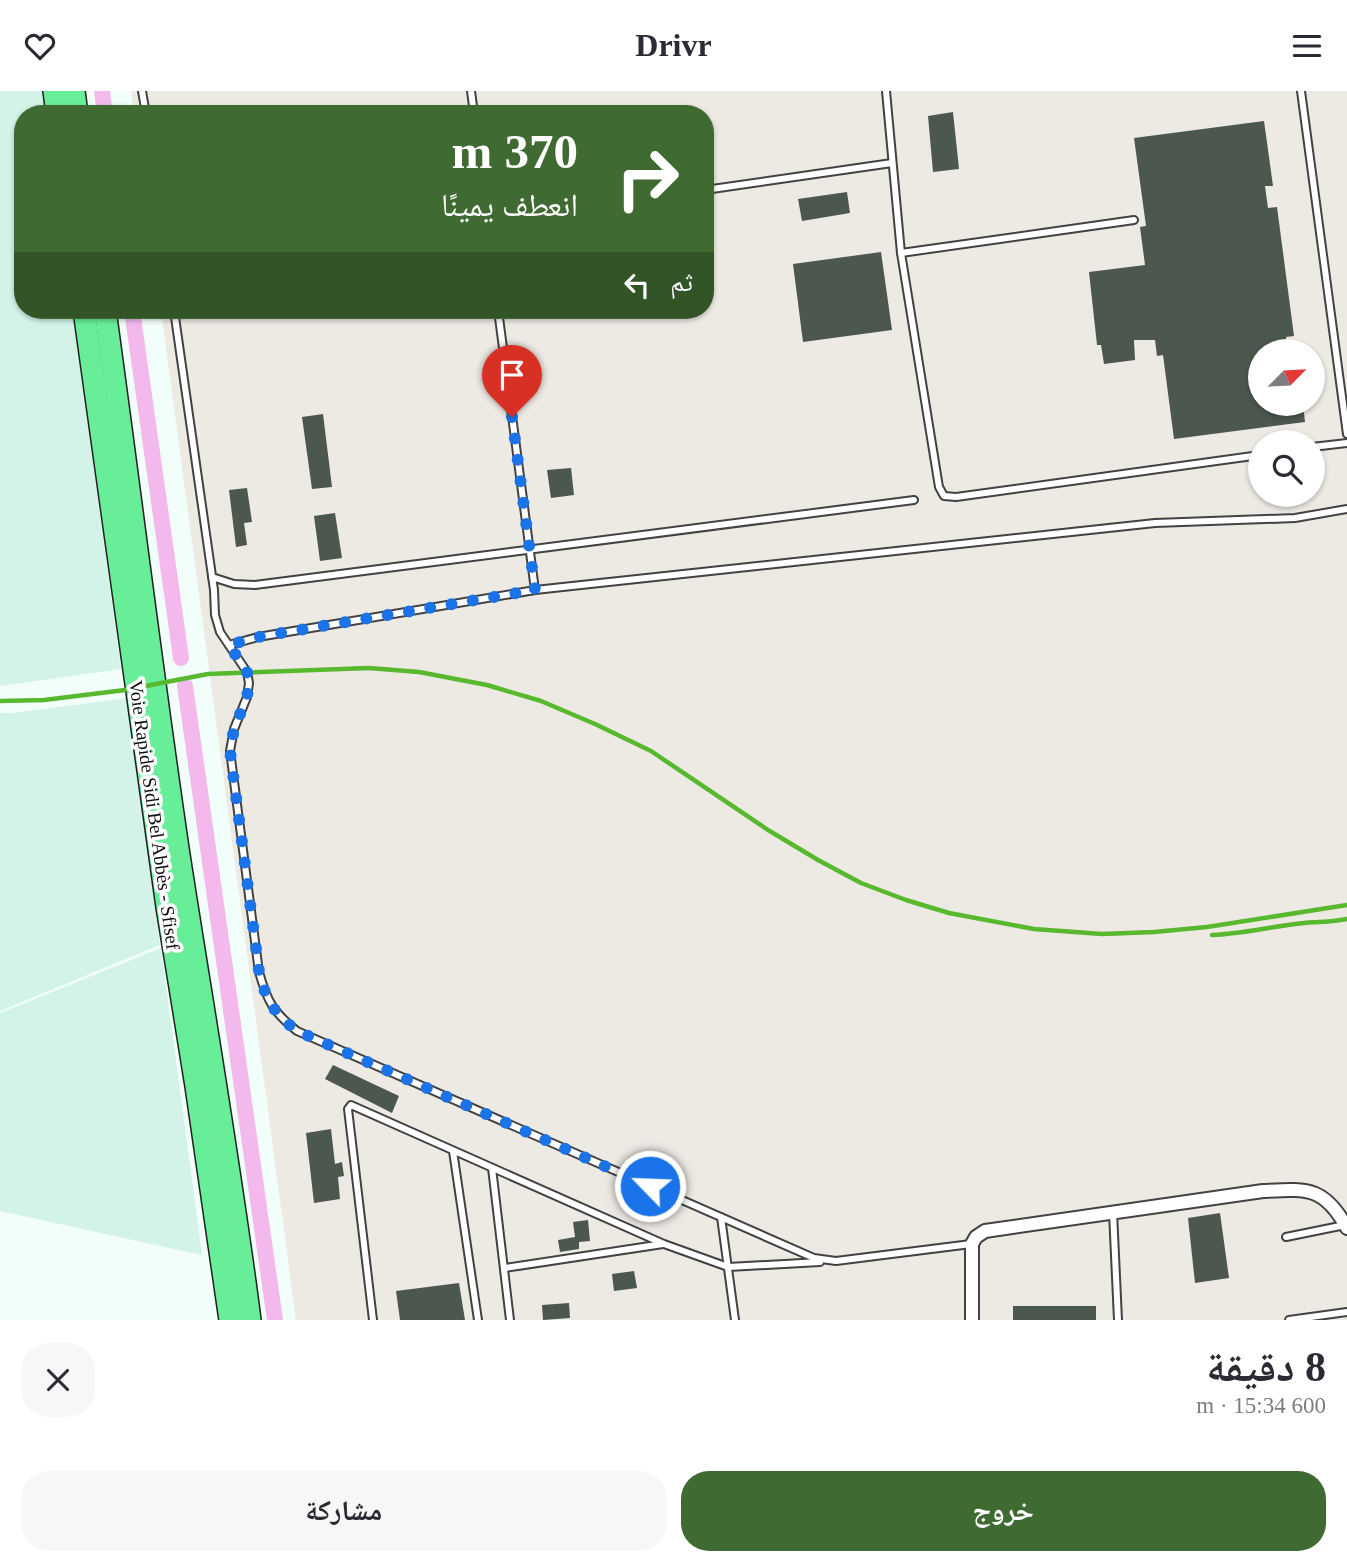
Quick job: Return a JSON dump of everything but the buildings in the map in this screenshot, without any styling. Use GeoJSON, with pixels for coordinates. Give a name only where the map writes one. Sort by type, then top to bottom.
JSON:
{"type":"FeatureCollection","features":[{"type":"Feature","properties":{"kind":"highway","name":"Voie Rapide Sidi Bel Abbès - Sfisef"},"geometry":{"type":"LineString","coordinates":[[85,319],[167,907],[230,1320]]}},
{"type":"Feature","properties":{"kind":"highway","name":"Voie Rapide Sidi Bel Abbès - Sfisef"},"geometry":{"type":"LineString","coordinates":[[105,319],[179,852],[228,1158],[250,1320]]}},
{"type":"Feature","properties":{"kind":"street"},"geometry":{"type":"LineString","coordinates":[[972,1320],[972,1244],[976,1237],[985,1231],[1263,1191],[1291,1190],[1312,1192],[1327,1200],[1346,1226]]}},
{"type":"Feature","properties":{"kind":"lane"},"geometry":{"type":"LineString","coordinates":[[886,91],[901,253],[939,487],[944,496],[956,497],[1248,457]]}},
{"type":"Feature","properties":{"kind":"lane"},"geometry":{"type":"LineString","coordinates":[[1301,91],[1347,434]]}},
{"type":"Feature","properties":{"kind":"lane"},"geometry":{"type":"LineString","coordinates":[[714,189],[892,163]]}},
{"type":"Feature","properties":{"kind":"lane"},"geometry":{"type":"LineString","coordinates":[[901,253],[1134,220]]}},
{"type":"Feature","properties":{"kind":"lane"},"geometry":{"type":"LineString","coordinates":[[175,319],[215,615],[220,632],[247,672],[249,683],[230,751],[259,971],[265,994],[273,1009],[297,1031],[814,1258],[836,1261]]}},
{"type":"Feature","properties":{"kind":"lane"},"geometry":{"type":"LineString","coordinates":[[499,319],[535,590]]}},
{"type":"Feature","properties":{"kind":"lane"},"geometry":{"type":"LineString","coordinates":[[1325,446],[1347,443]]}},
{"type":"Feature","properties":{"kind":"lane"},"geometry":{"type":"LineString","coordinates":[[212,577],[234,584],[255,585],[914,500]]}},
{"type":"Feature","properties":{"kind":"lane"},"geometry":{"type":"LineString","coordinates":[[229,645],[258,637],[535,590],[1155,523],[1295,518],[1347,509]]}},
{"type":"Feature","properties":{"kind":"lane"},"geometry":{"type":"LineString","coordinates":[[373,1320],[348,1108],[351,1105],[664,1244],[728,1267],[836,1261],[972,1244]]}},
{"type":"Feature","properties":{"kind":"lane"},"geometry":{"type":"LineString","coordinates":[[453,1151],[478,1320]]}},
{"type":"Feature","properties":{"kind":"lane"},"geometry":{"type":"LineString","coordinates":[[492,1168],[510,1320]]}},
{"type":"Feature","properties":{"kind":"lane"},"geometry":{"type":"LineString","coordinates":[[1113,1212],[1118,1320]]}},
{"type":"Feature","properties":{"kind":"lane"},"geometry":{"type":"LineString","coordinates":[[721,1217],[735,1320]]}},
{"type":"Feature","properties":{"kind":"lane"},"geometry":{"type":"LineString","coordinates":[[1286,1237],[1346,1226]]}},
{"type":"Feature","properties":{"kind":"lane"},"geometry":{"type":"LineString","coordinates":[[505,1268],[664,1244]]}},
{"type":"Feature","properties":{"kind":"lane"},"geometry":{"type":"LineString","coordinates":[[1289,1320],[1347,1312]]}},
{"type":"Feature","properties":{"kind":"shaded area"},"geometry":{"type":"Polygon","coordinates":[[[131,91],[1347,91],[1347,1320],[296,1320],[162,319],[714,319],[714,105],[133,105],[131,91]]]}},
{"type":"Feature","properties":{"kind":"green space"},"geometry":{"type":"Polygon","coordinates":[[[0,91],[43,91],[45,105],[14,105],[14,319],[73,319],[121,669],[0,686],[0,91]]]}},
{"type":"Feature","properties":{"kind":"green space"},"geometry":{"type":"Polygon","coordinates":[[[128,698],[160,945],[0,1011],[0,713],[128,698]]]}},
{"type":"Feature","properties":{"kind":"green space"},"geometry":{"type":"Polygon","coordinates":[[[161,948],[202,1255],[0,1211],[0,1013],[161,948]]]}},
{"type":"Feature","properties":{"kind":"waterway"},"geometry":{"type":"LineString","coordinates":[[102,91],[104,105]]}},
{"type":"Feature","properties":{"kind":"waterway"},"geometry":{"type":"LineString","coordinates":[[133,319],[181,658]]}},
{"type":"Feature","properties":{"kind":"waterway"},"geometry":{"type":"LineString","coordinates":[[185,686],[275,1320]]}},
{"type":"Feature","properties":{"kind":"railway"},"geometry":{"type":"LineString","coordinates":[[0,701],[44,700],[125,690],[208,674],[369,668],[419,672],[487,685],[541,701],[595,724],[651,751],[768,830],[861,883],[949,913],[1034,929],[1102,934],[1207,927],[1347,905]]}},
{"type":"Feature","properties":{"kind":"railway"},"geometry":{"type":"LineString","coordinates":[[1212,935],[1347,919]]}},
{"type":"Feature","properties":{"kind":"route"},"geometry":{"type":"LineString","coordinates":[[512,417],[535,590],[258,637],[229,645],[247,672],[249,683],[230,751],[259,971],[265,994],[273,1009],[297,1031],[650,1186]]}}]}
